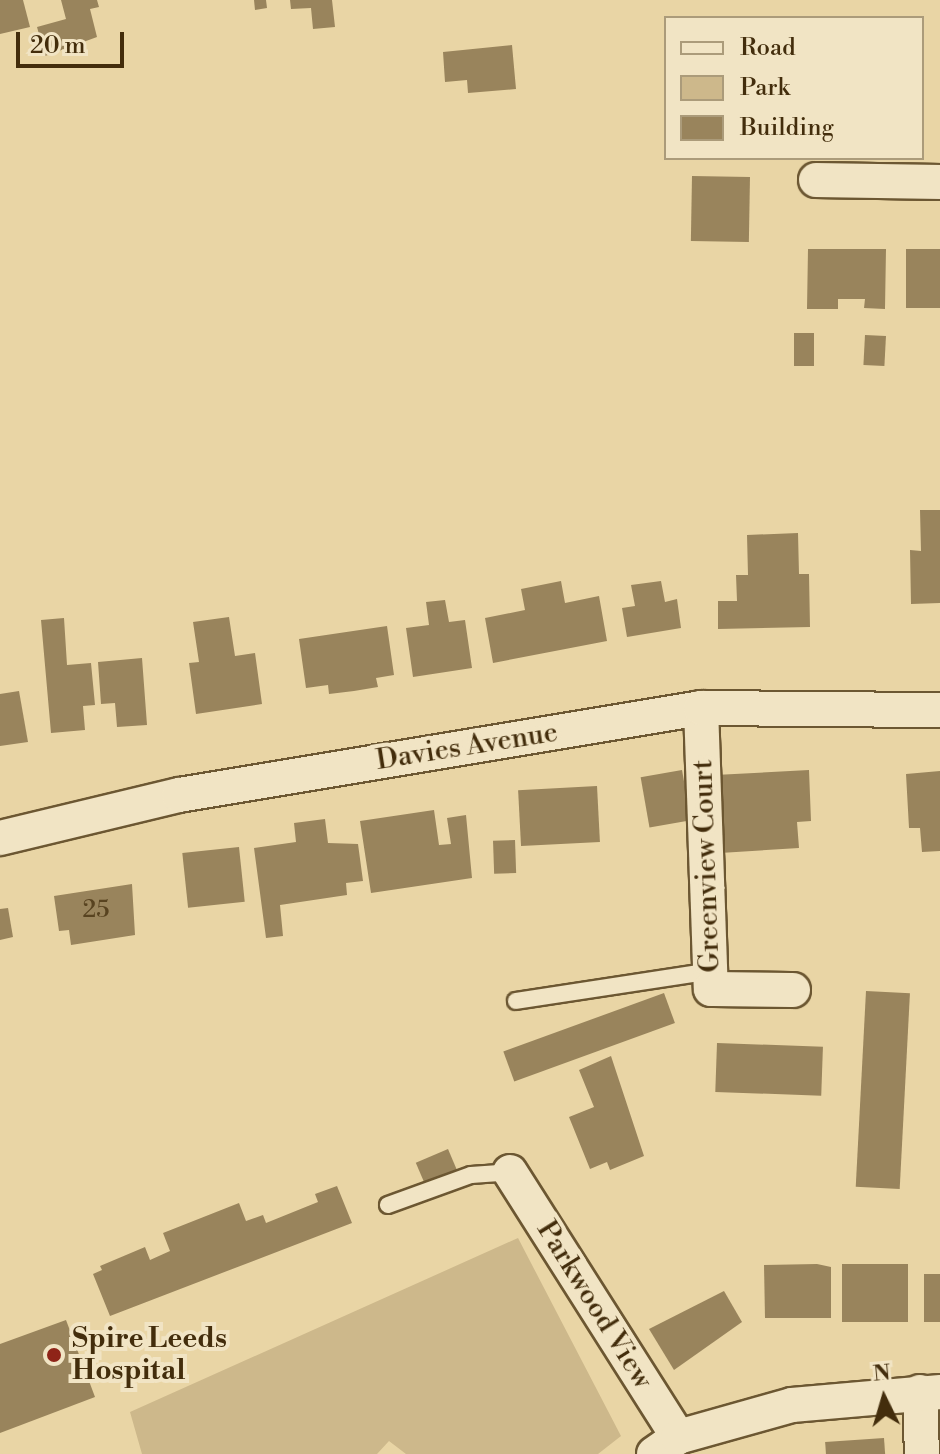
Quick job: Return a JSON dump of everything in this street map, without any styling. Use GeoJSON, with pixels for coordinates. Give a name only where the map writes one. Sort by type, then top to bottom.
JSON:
{"type":"FeatureCollection","features":[{"type":"Feature","properties":{"kind":"street"},"geometry":{"type":"LineString","coordinates":[[816,180],[940,182]]}},
{"type":"Feature","properties":{"kind":"street","name":"Davies Avenue"},"geometry":{"type":"LineString","coordinates":[[0,838],[179,795],[701,708],[940,710]]}},
{"type":"Feature","properties":{"kind":"street","name":"Greenview Court"},"geometry":{"type":"LineString","coordinates":[[701,708],[711,989],[793,990]]}},
{"type":"Feature","properties":{"kind":"street","name":"Parkwood View"},"geometry":{"type":"LineString","coordinates":[[510,1172],[666,1445]]}},
{"type":"Feature","properties":{"kind":"street"},"geometry":{"type":"LineString","coordinates":[[666,1445],[792,1405],[930,1392],[922,1454]]}},
{"type":"Feature","properties":{"kind":"lane"},"geometry":{"type":"LineString","coordinates":[[516,1001],[711,971]]}},
{"type":"Feature","properties":{"kind":"lane"},"geometry":{"type":"LineString","coordinates":[[388,1205],[471,1175],[510,1172]]}},
{"type":"Feature","properties":{"kind":"green space"},"geometry":{"type":"Polygon","coordinates":[[[518,1238],[621,1436],[598,1454],[406,1454],[389,1441],[377,1454],[142,1454],[130,1412],[518,1238]]]}},
{"type":"Feature","properties":{"kind":"building"},"geometry":{"type":"Polygon","coordinates":[[[0,0],[23,0],[30,27],[0,34],[0,0]]]}},
{"type":"Feature","properties":{"kind":"building"},"geometry":{"type":"Polygon","coordinates":[[[61,0],[97,0],[99,7],[90,9],[97,37],[45,56],[37,27],[66,19],[61,0]]]}},
{"type":"Feature","properties":{"kind":"building"},"geometry":{"type":"Polygon","coordinates":[[[254,0],[266,0],[267,8],[255,10],[254,0]]]}},
{"type":"Feature","properties":{"kind":"building"},"geometry":{"type":"Polygon","coordinates":[[[290,0],[332,0],[335,27],[313,29],[311,8],[291,9],[290,0]]]}},
{"type":"Feature","properties":{"kind":"building"},"geometry":{"type":"Polygon","coordinates":[[[512,45],[516,89],[468,93],[467,80],[445,82],[443,52],[512,45]]]}},
{"type":"Feature","properties":{"kind":"building"},"geometry":{"type":"Polygon","coordinates":[[[692,176],[750,177],[749,242],[691,241],[692,176]]]}},
{"type":"Feature","properties":{"kind":"building"},"geometry":{"type":"Polygon","coordinates":[[[808,249],[886,249],[885,309],[864,308],[865,299],[838,299],[838,309],[807,309],[808,249]]]}},
{"type":"Feature","properties":{"kind":"building"},"geometry":{"type":"Polygon","coordinates":[[[906,249],[940,249],[940,308],[906,308],[906,249]]]}},
{"type":"Feature","properties":{"kind":"building"},"geometry":{"type":"Polygon","coordinates":[[[794,333],[814,333],[814,366],[794,366],[794,333]]]}},
{"type":"Feature","properties":{"kind":"building"},"geometry":{"type":"Polygon","coordinates":[[[865,335],[886,336],[884,366],[863,365],[865,335]]]}},
{"type":"Feature","properties":{"kind":"building"},"geometry":{"type":"Polygon","coordinates":[[[920,510],[940,510],[940,603],[911,604],[910,550],[921,551],[920,510]]]}},
{"type":"Feature","properties":{"kind":"building"},"geometry":{"type":"Polygon","coordinates":[[[798,533],[799,574],[809,574],[810,627],[718,629],[718,601],[737,601],[736,575],[748,575],[747,535],[798,533]]]}},
{"type":"Feature","properties":{"kind":"building"},"geometry":{"type":"Polygon","coordinates":[[[561,581],[565,603],[599,596],[607,641],[493,663],[485,618],[525,610],[521,589],[561,581]]]}},
{"type":"Feature","properties":{"kind":"building"},"geometry":{"type":"Polygon","coordinates":[[[661,581],[665,602],[677,599],[681,628],[627,637],[622,608],[635,606],[631,585],[661,581]]]}},
{"type":"Feature","properties":{"kind":"building"},"geometry":{"type":"Polygon","coordinates":[[[445,600],[449,622],[465,620],[472,668],[413,677],[406,628],[429,625],[426,602],[445,600]]]}},
{"type":"Feature","properties":{"kind":"building"},"geometry":{"type":"Polygon","coordinates":[[[229,617],[235,656],[255,653],[262,704],[196,714],[189,663],[199,662],[193,622],[229,617]]]}},
{"type":"Feature","properties":{"kind":"building"},"geometry":{"type":"Polygon","coordinates":[[[64,618],[67,665],[91,663],[95,705],[83,706],[85,730],[51,733],[41,620],[64,618]]]}},
{"type":"Feature","properties":{"kind":"building"},"geometry":{"type":"Polygon","coordinates":[[[387,626],[394,675],[376,678],[378,687],[354,691],[329,694],[328,685],[306,688],[299,639],[387,626]]]}},
{"type":"Feature","properties":{"kind":"building"},"geometry":{"type":"Polygon","coordinates":[[[142,658],[147,725],[117,727],[115,703],[101,704],[98,662],[142,658]]]}},
{"type":"Feature","properties":{"kind":"building"},"geometry":{"type":"Polygon","coordinates":[[[19,691],[28,742],[0,746],[0,694],[19,691]]]}},
{"type":"Feature","properties":{"kind":"building"},"geometry":{"type":"Polygon","coordinates":[[[682,770],[691,820],[649,828],[641,777],[682,770]]]}},
{"type":"Feature","properties":{"kind":"building"},"geometry":{"type":"Polygon","coordinates":[[[809,770],[811,821],[797,822],[799,848],[720,853],[715,775],[809,770]]]}},
{"type":"Feature","properties":{"kind":"building"},"geometry":{"type":"Polygon","coordinates":[[[940,771],[940,851],[922,852],[920,828],[909,828],[906,774],[940,771]]]}},
{"type":"Feature","properties":{"kind":"building"},"geometry":{"type":"Polygon","coordinates":[[[597,786],[600,842],[521,846],[518,790],[597,786]]]}},
{"type":"Feature","properties":{"kind":"building"},"geometry":{"type":"Polygon","coordinates":[[[434,810],[439,845],[451,844],[447,818],[466,815],[472,878],[371,893],[360,821],[434,810]]]}},
{"type":"Feature","properties":{"kind":"building"},"geometry":{"type":"Polygon","coordinates":[[[325,819],[328,843],[358,844],[363,881],[346,883],[347,895],[280,905],[283,936],[266,938],[254,848],[296,842],[294,823],[325,819]]]}},
{"type":"Feature","properties":{"kind":"building"},"geometry":{"type":"Polygon","coordinates":[[[515,840],[516,873],[494,874],[493,841],[515,840]]]}},
{"type":"Feature","properties":{"kind":"building"},"geometry":{"type":"Polygon","coordinates":[[[239,847],[245,902],[188,908],[182,853],[239,847]]]}},
{"type":"Feature","properties":{"kind":"building"},"geometry":{"type":"Polygon","coordinates":[[[132,884],[135,935],[71,945],[69,930],[59,931],[54,896],[132,884]]]}},
{"type":"Feature","properties":{"kind":"building"},"geometry":{"type":"Polygon","coordinates":[[[8,908],[13,937],[0,940],[0,909],[8,908]]]}},
{"type":"Feature","properties":{"kind":"building"},"geometry":{"type":"Polygon","coordinates":[[[866,991],[910,993],[900,1189],[856,1187],[866,991]]]}},
{"type":"Feature","properties":{"kind":"building"},"geometry":{"type":"Polygon","coordinates":[[[664,993],[675,1023],[514,1082],[503,1051],[664,993]]]}},
{"type":"Feature","properties":{"kind":"building"},"geometry":{"type":"Polygon","coordinates":[[[717,1043],[823,1047],[821,1096],[715,1092],[717,1043]]]}},
{"type":"Feature","properties":{"kind":"building"},"geometry":{"type":"Polygon","coordinates":[[[611,1056],[644,1156],[610,1170],[607,1162],[590,1169],[569,1117],[594,1107],[579,1070],[611,1056]]]}},
{"type":"Feature","properties":{"kind":"building"},"geometry":{"type":"Polygon","coordinates":[[[448,1149],[458,1173],[426,1187],[416,1163],[448,1149]]]}},
{"type":"Feature","properties":{"kind":"building"},"geometry":{"type":"Polygon","coordinates":[[[337,1186],[352,1223],[110,1316],[93,1274],[102,1270],[100,1266],[145,1247],[150,1260],[170,1251],[163,1233],[239,1203],[246,1221],[263,1215],[266,1223],[318,1202],[315,1194],[337,1186]]]}},
{"type":"Feature","properties":{"kind":"building"},"geometry":{"type":"Polygon","coordinates":[[[817,1264],[831,1267],[831,1318],[765,1318],[764,1265],[817,1264]]]}},
{"type":"Feature","properties":{"kind":"building"},"geometry":{"type":"Polygon","coordinates":[[[842,1264],[908,1264],[908,1322],[842,1322],[842,1264]]]}},
{"type":"Feature","properties":{"kind":"building"},"geometry":{"type":"Polygon","coordinates":[[[924,1274],[940,1274],[940,1322],[924,1322],[924,1274]]]}},
{"type":"Feature","properties":{"kind":"building"},"geometry":{"type":"Polygon","coordinates":[[[724,1291],[742,1322],[674,1370],[649,1329],[724,1291]]]}},
{"type":"Feature","properties":{"kind":"building"},"geometry":{"type":"Polygon","coordinates":[[[66,1320],[95,1397],[0,1433],[0,1344],[66,1320]]]}},
{"type":"Feature","properties":{"kind":"building"},"geometry":{"type":"Polygon","coordinates":[[[884,1438],[885,1454],[826,1454],[825,1442],[884,1438]]]}},
{"type":"Feature","properties":{"kind":"place","name":"Spire Leeds Hospital"},"geometry":{"type":"Point","coordinates":[54,1355]}}]}
